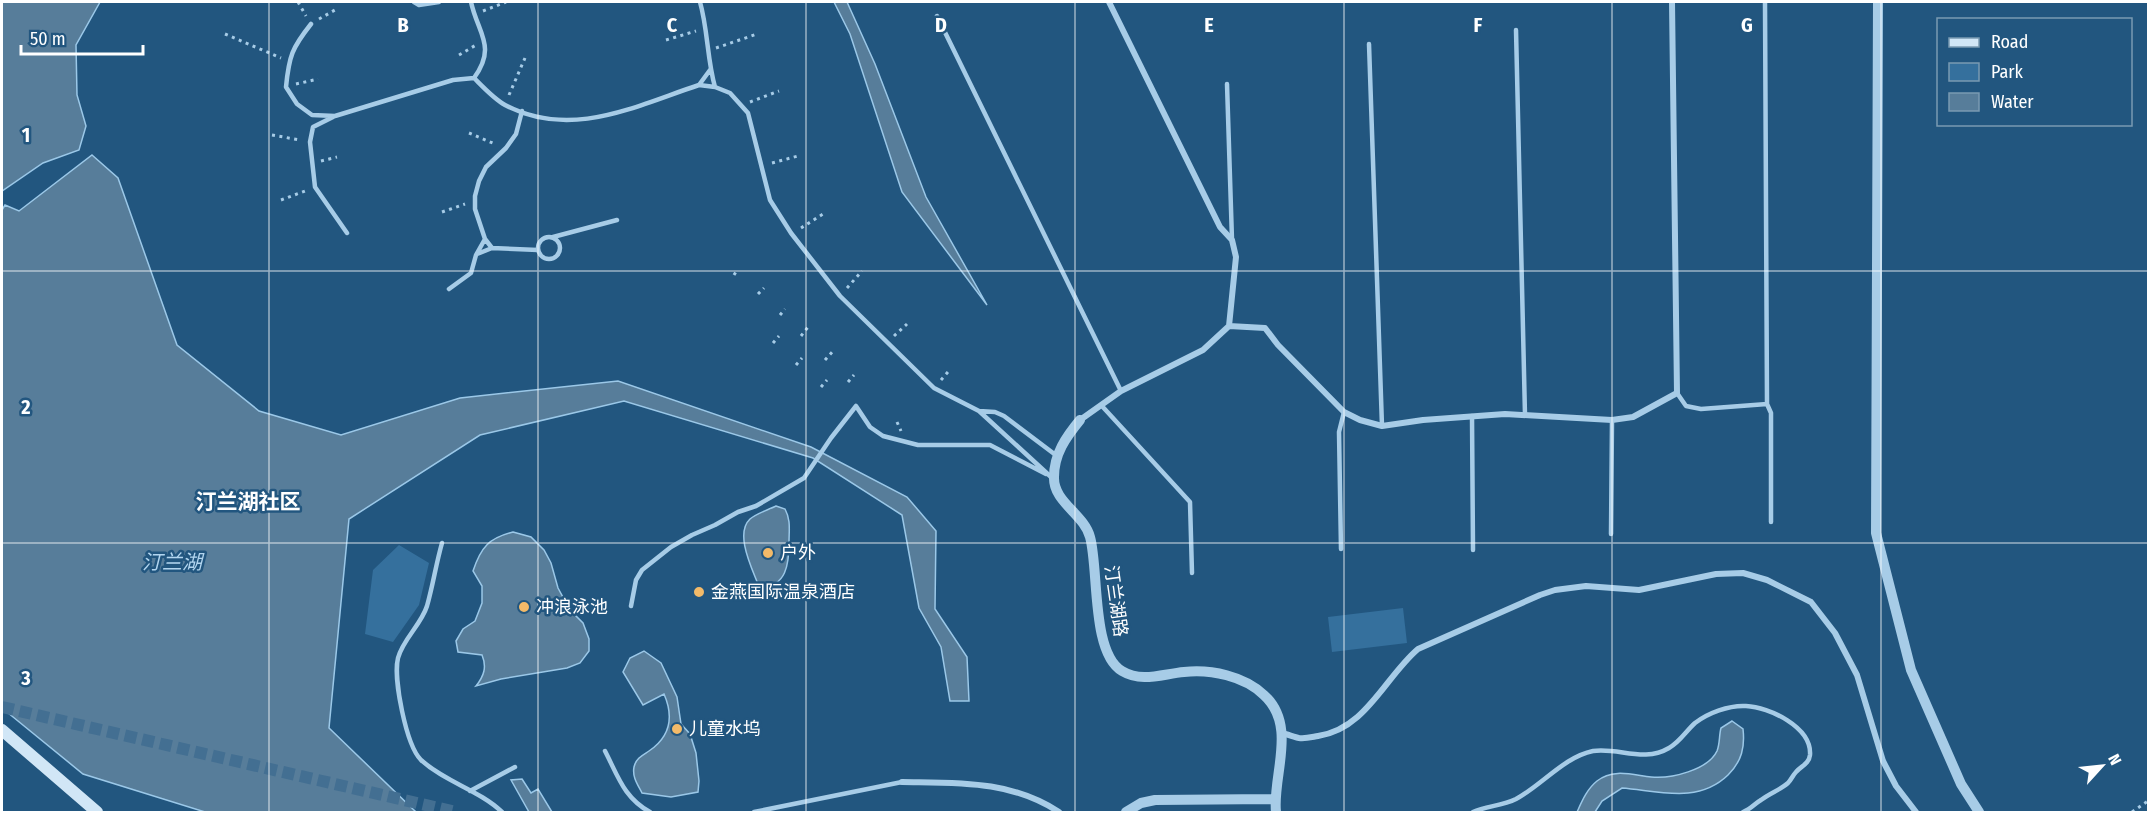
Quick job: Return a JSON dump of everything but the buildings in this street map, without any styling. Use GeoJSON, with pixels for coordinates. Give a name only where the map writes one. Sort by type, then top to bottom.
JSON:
{"type":"FeatureCollection","features":[{"type":"Feature","properties":{"kind":"main road"},"geometry":{"type":"LineString","coordinates":[[2,730],[96,813]]}},
{"type":"Feature","properties":{"kind":"street"},"geometry":{"type":"LineString","coordinates":[[1053,478],[1057,456],[1066,437],[1080,420],[1121,391],[1203,350],[1229,326],[1236,257],[1232,240],[1220,227],[1108,2]]}},
{"type":"Feature","properties":{"kind":"street"},"geometry":{"type":"LineString","coordinates":[[1229,326],[1265,328],[1278,345],[1344,412],[1360,420],[1382,426],[1423,420],[1504,414],[1612,420],[1633,417],[1677,393],[1672,2]]}},
{"type":"Feature","properties":{"kind":"street"},"geometry":{"type":"LineString","coordinates":[[1878,2],[1876,533],[1911,670],[1961,784],[1979,813]]}},
{"type":"Feature","properties":{"kind":"street","name":"汀兰湖路"},"geometry":{"type":"LineString","coordinates":[[1053,478],[1061,499],[1081,519],[1090,536],[1101,629],[1108,655],[1118,669],[1131,676],[1147,678],[1185,671],[1222,674],[1245,682],[1265,696],[1277,715],[1281,733],[1282,755],[1275,799],[1276,813]]}},
{"type":"Feature","properties":{"kind":"street"},"geometry":{"type":"LineString","coordinates":[[1281,733],[1301,738],[1324,735],[1348,726],[1372,702],[1406,659],[1418,649],[1540,595],[1555,590],[1586,586],[1639,590],[1716,574],[1743,573],[1767,580],[1811,602],[1835,633],[1857,675],[1883,761],[1896,786],[1916,813]]}},
{"type":"Feature","properties":{"kind":"street"},"geometry":{"type":"LineString","coordinates":[[902,782],[961,783],[1018,792],[1042,801],[1059,813]]}},
{"type":"Feature","properties":{"kind":"street"},"geometry":{"type":"LineString","coordinates":[[1126,813],[1141,803],[1155,800],[1275,799]]}},
{"type":"Feature","properties":{"kind":"lane"},"geometry":{"type":"LineString","coordinates":[[414,2],[419,5],[439,2]]}},
{"type":"Feature","properties":{"kind":"lane"},"geometry":{"type":"LineString","coordinates":[[471,2],[485,39],[483,65],[474,78]]}},
{"type":"Feature","properties":{"kind":"lane"},"geometry":{"type":"LineString","coordinates":[[700,2],[706,27],[710,70],[715,87]]}},
{"type":"Feature","properties":{"kind":"lane"},"geometry":{"type":"LineString","coordinates":[[1765,2],[1767,404],[1771,413],[1771,522]]}},
{"type":"Feature","properties":{"kind":"lane"},"geometry":{"type":"LineString","coordinates":[[937,16],[1121,391]]}},
{"type":"Feature","properties":{"kind":"lane"},"geometry":{"type":"LineString","coordinates":[[311,24],[296,43],[288,62],[286,87],[297,104],[312,115],[335,116]]}},
{"type":"Feature","properties":{"kind":"lane"},"geometry":{"type":"LineString","coordinates":[[1516,30],[1525,415]]}},
{"type":"Feature","properties":{"kind":"lane"},"geometry":{"type":"LineString","coordinates":[[1369,44],[1382,426]]}},
{"type":"Feature","properties":{"kind":"lane"},"geometry":{"type":"LineString","coordinates":[[699,85],[710,70]]}},
{"type":"Feature","properties":{"kind":"lane"},"geometry":{"type":"LineString","coordinates":[[313,127],[335,116],[453,80],[474,78],[504,105],[566,122],[609,116],[699,85],[715,87],[730,93],[748,113],[770,200],[791,233],[840,296],[934,388],[979,411],[1053,478]]}},
{"type":"Feature","properties":{"kind":"lane"},"geometry":{"type":"LineString","coordinates":[[1227,84],[1232,240]]}},
{"type":"Feature","properties":{"kind":"lane"},"geometry":{"type":"LineString","coordinates":[[492,248],[485,239],[476,209],[475,201],[479,181],[486,167],[506,148],[516,134],[522,111]]}},
{"type":"Feature","properties":{"kind":"lane"},"geometry":{"type":"LineString","coordinates":[[312,115],[313,127],[310,142],[315,188],[347,234]]}},
{"type":"Feature","properties":{"kind":"lane"},"geometry":{"type":"LineString","coordinates":[[538,250],[542,240],[617,220]]}},
{"type":"Feature","properties":{"kind":"lane"},"geometry":{"type":"LineString","coordinates":[[538,250],[544,258],[551,259],[558,256],[560,246],[553,238]]}},
{"type":"Feature","properties":{"kind":"lane"},"geometry":{"type":"LineString","coordinates":[[449,289],[471,273],[476,255],[485,239]]}},
{"type":"Feature","properties":{"kind":"lane"},"geometry":{"type":"LineString","coordinates":[[476,255],[492,248],[538,250]]}},
{"type":"Feature","properties":{"kind":"lane"},"geometry":{"type":"LineString","coordinates":[[1677,393],[1686,406],[1701,409],[1767,404]]}},
{"type":"Feature","properties":{"kind":"lane"},"geometry":{"type":"LineString","coordinates":[[1101,405],[1190,502],[1192,573]]}},
{"type":"Feature","properties":{"kind":"lane"},"geometry":{"type":"LineString","coordinates":[[631,606],[636,580],[642,570],[671,547],[692,535],[738,512],[756,506],[804,478],[856,406],[870,427],[883,436],[918,445],[990,445],[1053,478]]}},
{"type":"Feature","properties":{"kind":"lane"},"geometry":{"type":"LineString","coordinates":[[979,411],[995,412],[1004,416],[1057,456]]}},
{"type":"Feature","properties":{"kind":"lane"},"geometry":{"type":"LineString","coordinates":[[1341,549],[1339,432],[1344,412]]}},
{"type":"Feature","properties":{"kind":"lane"},"geometry":{"type":"LineString","coordinates":[[1472,416],[1473,550]]}},
{"type":"Feature","properties":{"kind":"lane"},"geometry":{"type":"LineString","coordinates":[[1611,534],[1612,420]]}},
{"type":"Feature","properties":{"kind":"lane"},"geometry":{"type":"LineString","coordinates":[[442,543],[423,617],[403,646],[398,659],[397,675],[402,710],[411,743],[419,758],[439,774],[489,801],[502,813]]}},
{"type":"Feature","properties":{"kind":"lane"},"geometry":{"type":"LineString","coordinates":[[1473,813],[1518,798],[1552,775],[1564,763],[1578,756],[1595,751],[1651,755],[1669,748],[1695,724],[1709,715],[1727,708],[1747,706],[1767,710],[1789,720],[1806,741],[1810,755],[1805,765],[1790,781],[1743,813]]}},
{"type":"Feature","properties":{"kind":"lane"},"geometry":{"type":"LineString","coordinates":[[605,751],[628,796],[650,813]]}},
{"type":"Feature","properties":{"kind":"lane"},"geometry":{"type":"LineString","coordinates":[[470,791],[515,767]]}},
{"type":"Feature","properties":{"kind":"lane"},"geometry":{"type":"LineString","coordinates":[[754,813],[902,782]]}},
{"type":"Feature","properties":{"kind":"path"},"geometry":{"type":"LineString","coordinates":[[475,15],[506,2]]}},
{"type":"Feature","properties":{"kind":"path"},"geometry":{"type":"LineString","coordinates":[[666,40],[706,27]]}},
{"type":"Feature","properties":{"kind":"path"},"geometry":{"type":"LineString","coordinates":[[225,34],[288,62]]}},
{"type":"Feature","properties":{"kind":"path"},"geometry":{"type":"LineString","coordinates":[[709,50],[757,34]]}},
{"type":"Feature","properties":{"kind":"path"},"geometry":{"type":"LineString","coordinates":[[459,55],[485,39]]}},
{"type":"Feature","properties":{"kind":"path"},"geometry":{"type":"LineString","coordinates":[[504,105],[525,58]]}},
{"type":"Feature","properties":{"kind":"path"},"geometry":{"type":"LineString","coordinates":[[286,87],[318,79]]}},
{"type":"Feature","properties":{"kind":"path"},"geometry":{"type":"LineString","coordinates":[[741,105],[779,91]]}},
{"type":"Feature","properties":{"kind":"path"},"geometry":{"type":"LineString","coordinates":[[469,133],[506,148]]}},
{"type":"Feature","properties":{"kind":"path"},"geometry":{"type":"LineString","coordinates":[[272,135],[310,142]]}},
{"type":"Feature","properties":{"kind":"path"},"geometry":{"type":"LineString","coordinates":[[761,166],[798,156]]}},
{"type":"Feature","properties":{"kind":"path"},"geometry":{"type":"LineString","coordinates":[[313,163],[337,158]]}},
{"type":"Feature","properties":{"kind":"path"},"geometry":{"type":"LineString","coordinates":[[281,200],[315,188]]}},
{"type":"Feature","properties":{"kind":"path"},"geometry":{"type":"LineString","coordinates":[[442,212],[475,201]]}},
{"type":"Feature","properties":{"kind":"path"},"geometry":{"type":"LineString","coordinates":[[791,233],[823,214]]}},
{"type":"Feature","properties":{"kind":"path"},"geometry":{"type":"LineString","coordinates":[[734,275],[737,270]]}},
{"type":"Feature","properties":{"kind":"path"},"geometry":{"type":"LineString","coordinates":[[840,296],[862,271]]}},
{"type":"Feature","properties":{"kind":"path"},"geometry":{"type":"LineString","coordinates":[[758,294],[764,288]]}},
{"type":"Feature","properties":{"kind":"path"},"geometry":{"type":"LineString","coordinates":[[780,315],[785,309]]}},
{"type":"Feature","properties":{"kind":"path"},"geometry":{"type":"LineString","coordinates":[[887,344],[907,324]]}},
{"type":"Feature","properties":{"kind":"path"},"geometry":{"type":"LineString","coordinates":[[801,336],[808,327]]}},
{"type":"Feature","properties":{"kind":"path"},"geometry":{"type":"LineString","coordinates":[[773,343],[779,336]]}},
{"type":"Feature","properties":{"kind":"path"},"geometry":{"type":"LineString","coordinates":[[825,360],[833,351]]}},
{"type":"Feature","properties":{"kind":"path"},"geometry":{"type":"LineString","coordinates":[[796,365],[802,358]]}},
{"type":"Feature","properties":{"kind":"path"},"geometry":{"type":"LineString","coordinates":[[848,382],[854,375]]}},
{"type":"Feature","properties":{"kind":"path"},"geometry":{"type":"LineString","coordinates":[[822,387],[827,380]]}},
{"type":"Feature","properties":{"kind":"path"},"geometry":{"type":"LineString","coordinates":[[2132,813],[2148,801]]}},
{"type":"Feature","properties":{"kind":"green space"},"geometry":{"type":"Polygon","coordinates":[[[399,545],[429,563],[419,605],[393,642],[365,634],[373,570],[399,545]]]}},
{"type":"Feature","properties":{"kind":"green space"},"geometry":{"type":"Polygon","coordinates":[[[1403,608],[1407,643],[1332,652],[1328,617],[1403,608]]]}},
{"type":"Feature","properties":{"kind":"water"},"geometry":{"type":"Polygon","coordinates":[[[2,2],[100,2],[76,45],[77,95],[86,126],[79,150],[43,163],[2,191],[2,2]]]}},
{"type":"Feature","properties":{"kind":"water"},"geometry":{"type":"Polygon","coordinates":[[[834,2],[847,2],[875,64],[926,197],[987,305],[902,192],[850,34],[834,2]]]}},
{"type":"Feature","properties":{"kind":"water","name":"汀兰湖"},"geometry":{"type":"Polygon","coordinates":[[[92,155],[118,178],[177,345],[259,411],[341,435],[460,398],[618,381],[811,447],[907,497],[936,531],[935,609],[967,657],[969,701],[950,701],[941,647],[919,608],[902,515],[813,458],[624,401],[480,435],[349,519],[329,728],[416,812],[205,812],[83,774],[2,708],[2,210],[5,205],[19,211],[92,155]]]}},
{"type":"Feature","properties":{"kind":"water","name":"户外"},"geometry":{"type":"Polygon","coordinates":[[[776,506],[785,509],[789,521],[787,566],[781,579],[776,583],[759,587],[746,552],[744,534],[750,519],[776,506]]]}},
{"type":"Feature","properties":{"kind":"water","name":"冲浪泳池"},"geometry":{"type":"Polygon","coordinates":[[[513,532],[531,537],[544,550],[551,563],[558,588],[570,610],[583,623],[589,639],[589,651],[580,663],[567,668],[501,679],[476,686],[484,671],[482,655],[458,652],[456,641],[463,629],[475,621],[482,603],[482,586],[473,571],[479,556],[492,541],[513,532]]]}},
{"type":"Feature","properties":{"kind":"water","name":"儿童水坞"},"geometry":{"type":"Polygon","coordinates":[[[644,651],[661,663],[677,697],[681,724],[690,734],[696,753],[698,792],[671,797],[642,793],[636,781],[634,767],[636,761],[662,739],[669,718],[664,694],[643,705],[623,672],[630,658],[644,651]]]}},
{"type":"Feature","properties":{"kind":"water"},"geometry":{"type":"Polygon","coordinates":[[[1732,721],[1743,729],[1742,754],[1733,770],[1716,784],[1704,790],[1678,794],[1622,788],[1602,801],[1595,812],[1577,812],[1590,788],[1603,777],[1616,773],[1651,777],[1678,775],[1706,763],[1717,751],[1721,728],[1732,721]]]}},
{"type":"Feature","properties":{"kind":"water"},"geometry":{"type":"Polygon","coordinates":[[[522,779],[531,793],[538,789],[552,812],[529,812],[511,780],[522,779]]]}},
{"type":"Feature","properties":{"kind":"tunnel"},"geometry":{"type":"LineString","coordinates":[[2,707],[456,812]]}},
{"type":"Feature","properties":{"kind":"place","name":"户外"},"geometry":{"type":"Point","coordinates":[768,553]}},
{"type":"Feature","properties":{"kind":"place","name":"金燕国际温泉酒店"},"geometry":{"type":"Point","coordinates":[699,592]}},
{"type":"Feature","properties":{"kind":"place","name":"冲浪泳池"},"geometry":{"type":"Point","coordinates":[524,607]}},
{"type":"Feature","properties":{"kind":"place","name":"儿童水坞"},"geometry":{"type":"Point","coordinates":[677,729]}},
{"type":"Feature","properties":{"kind":"district","name":"汀兰湖社区"},"geometry":{"type":"Point","coordinates":[248,502]}}]}
